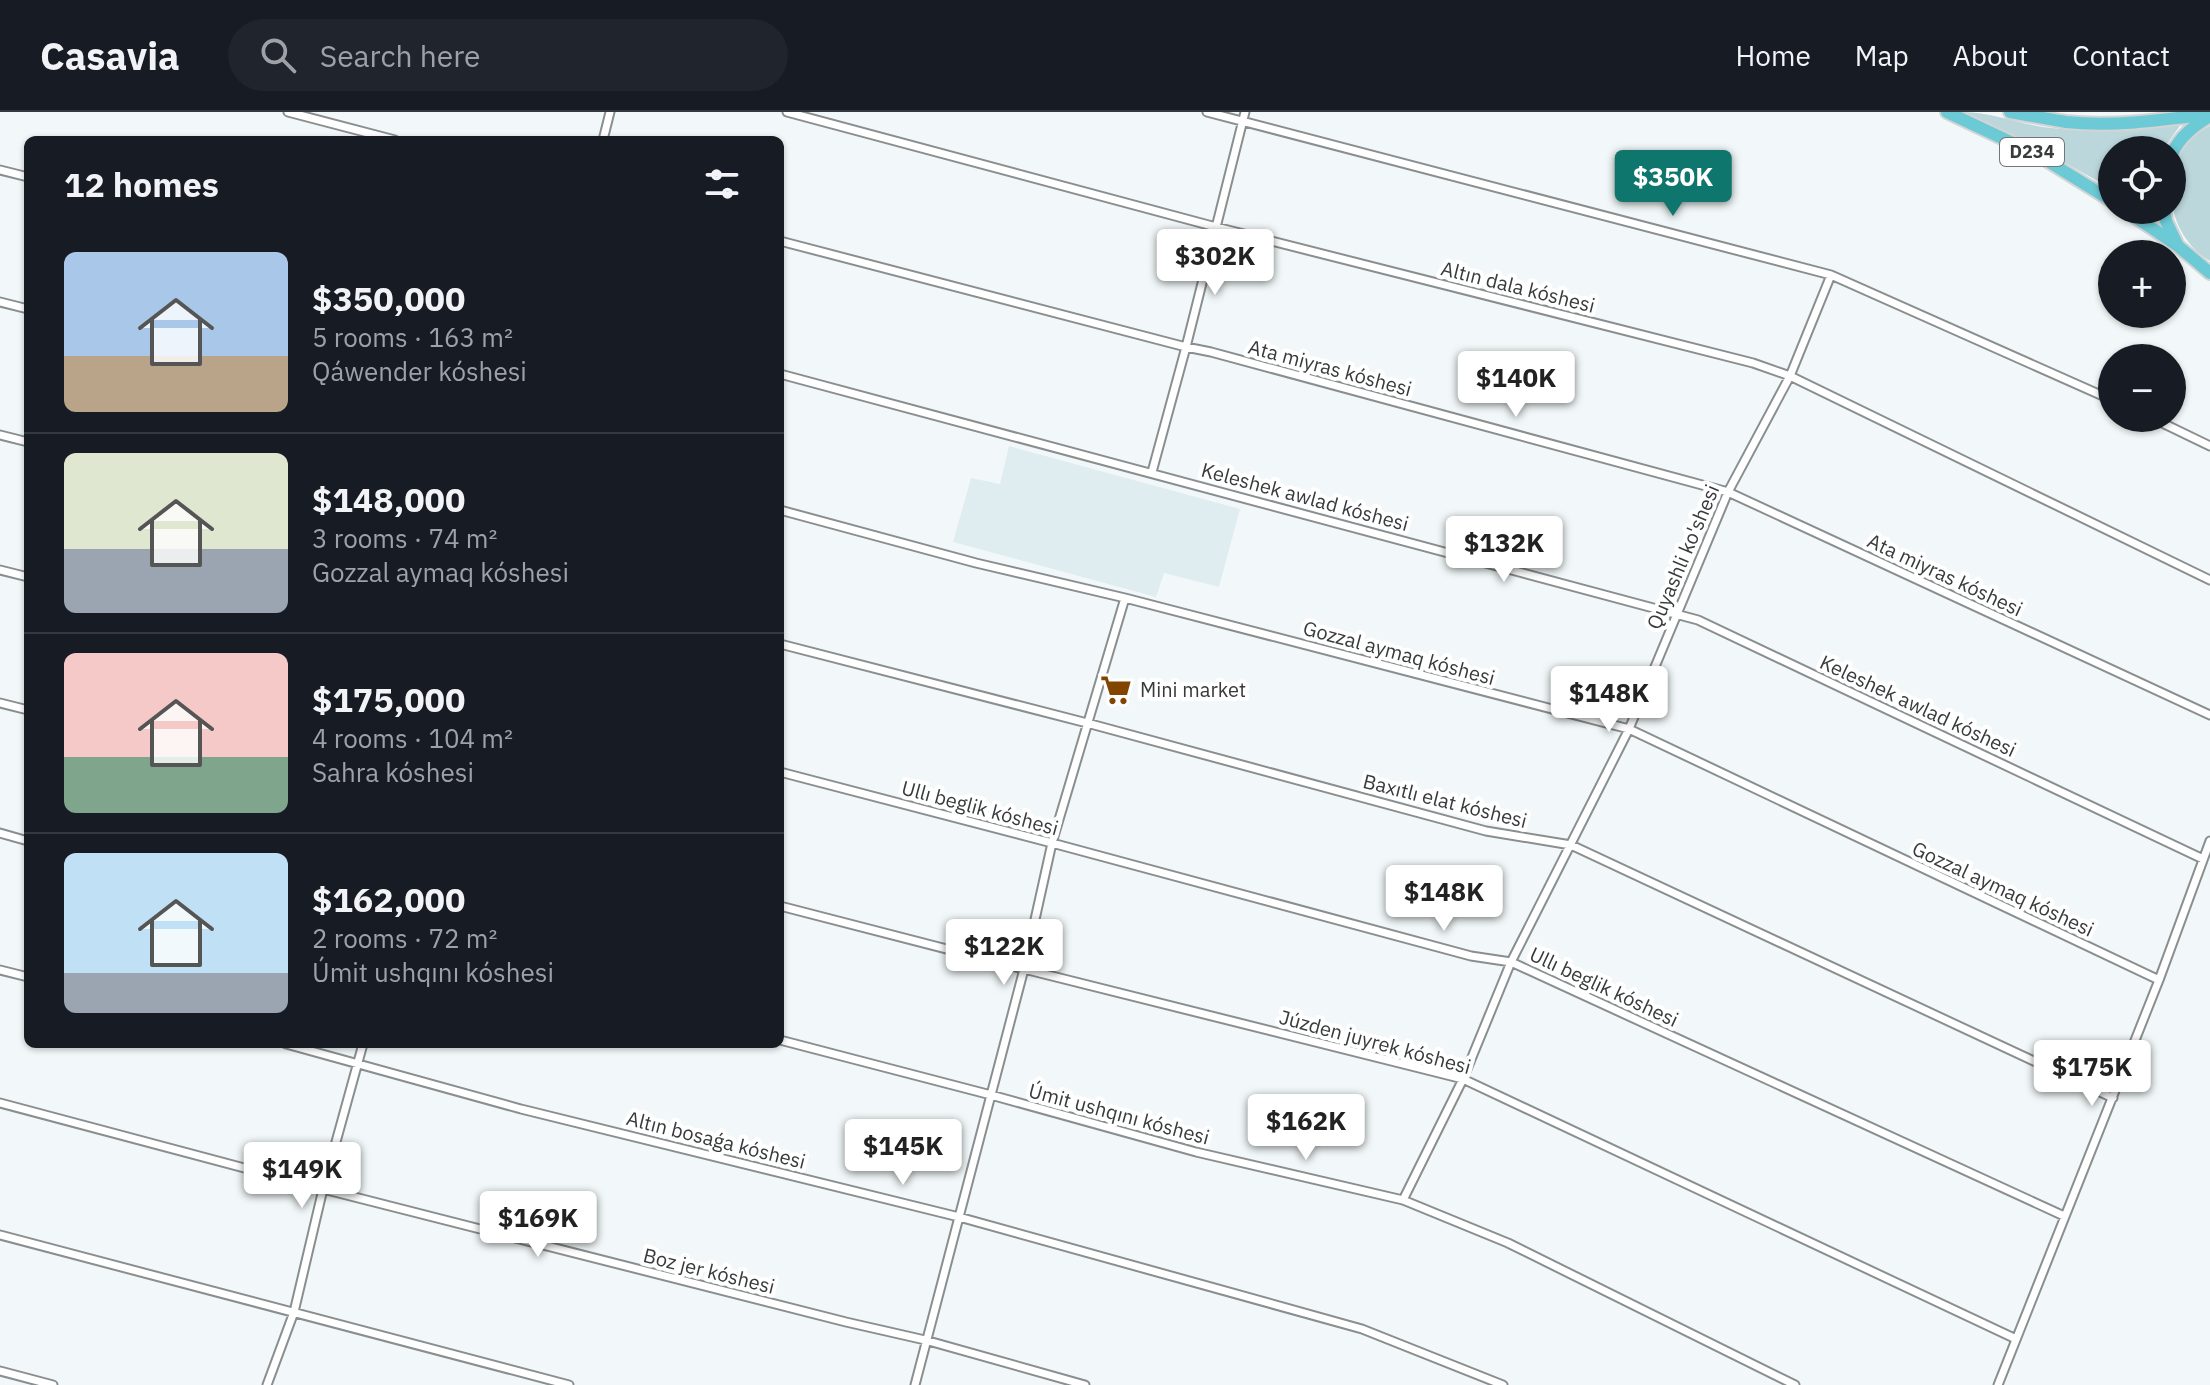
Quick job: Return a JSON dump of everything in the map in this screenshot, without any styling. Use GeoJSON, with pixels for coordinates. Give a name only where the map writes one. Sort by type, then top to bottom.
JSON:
{"type":"FeatureCollection","features":[{"type":"Feature","properties":{"kind":"main road","name":"D234"},"geometry":{"type":"LineString","coordinates":[[1947,112],[2038,155],[2098,192]]}},
{"type":"Feature","properties":{"kind":"main road","name":"D234"},"geometry":{"type":"LineString","coordinates":[[2010,112],[2067,122],[2107,123],[2210,115]]}},
{"type":"Feature","properties":{"kind":"main road","name":"D234"},"geometry":{"type":"LineString","coordinates":[[2184,136],[2210,115]]}},
{"type":"Feature","properties":{"kind":"main road"},"geometry":{"type":"LineString","coordinates":[[2146,224],[2170,240]]}},
{"type":"Feature","properties":{"kind":"main road"},"geometry":{"type":"LineString","coordinates":[[2186,253],[2210,273]]}},
{"type":"Feature","properties":{"kind":"street"},"geometry":{"type":"LineString","coordinates":[[288,112],[380,136]]}},
{"type":"Feature","properties":{"kind":"street"},"geometry":{"type":"LineString","coordinates":[[604,136],[610,112]]}},
{"type":"Feature","properties":{"kind":"street","name":"Altın dala kóshesi"},"geometry":{"type":"LineString","coordinates":[[787,112],[1216,227],[1753,363],[1790,376],[2210,580]]}},
{"type":"Feature","properties":{"kind":"street"},"geometry":{"type":"LineString","coordinates":[[1207,112],[1244,116],[1831,275],[2098,394]]}},
{"type":"Feature","properties":{"kind":"street"},"geometry":{"type":"LineString","coordinates":[[1152,472],[1244,116]]}},
{"type":"Feature","properties":{"kind":"street"},"geometry":{"type":"LineString","coordinates":[[0,170],[24,176]]}},
{"type":"Feature","properties":{"kind":"street","name":"Ata miyras kóshesi"},"geometry":{"type":"LineString","coordinates":[[784,242],[1211,352],[1728,492],[2210,715]]}},
{"type":"Feature","properties":{"kind":"street","name":"Quyashli ko'shesi"},"geometry":{"type":"LineString","coordinates":[[1403,1200],[1463,1079],[1511,962],[1629,729],[1728,492],[1790,376],[1831,275]]}},
{"type":"Feature","properties":{"kind":"street"},"geometry":{"type":"LineString","coordinates":[[0,302],[24,308]]}},
{"type":"Feature","properties":{"kind":"street","name":"Keleshek awlad kóshesi"},"geometry":{"type":"LineString","coordinates":[[784,375],[1698,620],[2203,859]]}},
{"type":"Feature","properties":{"kind":"street"},"geometry":{"type":"LineString","coordinates":[[2181,432],[2210,446]]}},
{"type":"Feature","properties":{"kind":"street"},"geometry":{"type":"LineString","coordinates":[[0,435],[24,441]]}},
{"type":"Feature","properties":{"kind":"street","name":"Gozzal aymaq kóshesi"},"geometry":{"type":"LineString","coordinates":[[784,511],[1629,729],[2159,980]]}},
{"type":"Feature","properties":{"kind":"street"},"geometry":{"type":"LineString","coordinates":[[0,570],[24,576]]}},
{"type":"Feature","properties":{"kind":"street"},"geometry":{"type":"LineString","coordinates":[[915,1385],[1024,969],[1052,843],[1125,598]]}},
{"type":"Feature","properties":{"kind":"street","name":"Baxıtlı elat kóshesi"},"geometry":{"type":"LineString","coordinates":[[784,645],[1486,831],[1571,845],[2113,1098]]}},
{"type":"Feature","properties":{"kind":"street"},"geometry":{"type":"LineString","coordinates":[[0,703],[24,709]]}},
{"type":"Feature","properties":{"kind":"street","name":"Ullı beglik kóshesi"},"geometry":{"type":"LineString","coordinates":[[784,773],[1471,956],[1511,962],[2064,1216]]}},
{"type":"Feature","properties":{"kind":"street"},"geometry":{"type":"LineString","coordinates":[[0,833],[24,840]]}},
{"type":"Feature","properties":{"kind":"street"},"geometry":{"type":"LineString","coordinates":[[1998,1385],[2159,980],[2210,841]]}},
{"type":"Feature","properties":{"kind":"street","name":"Júzden juyrek kóshesi"},"geometry":{"type":"LineString","coordinates":[[784,907],[1463,1079],[2016,1339]]}},
{"type":"Feature","properties":{"kind":"street"},"geometry":{"type":"LineString","coordinates":[[0,970],[24,976]]}},
{"type":"Feature","properties":{"kind":"street","name":"Úmit ushqını kóshesi"},"geometry":{"type":"LineString","coordinates":[[784,1041],[1196,1152],[1403,1200],[1508,1243],[1795,1385]]}},
{"type":"Feature","properties":{"kind":"street","name":"Altın bosaǵa kóshesi"},"geometry":{"type":"LineString","coordinates":[[302,1048],[521,1109],[959,1217],[1362,1329],[1503,1385]]}},
{"type":"Feature","properties":{"kind":"street"},"geometry":{"type":"LineString","coordinates":[[267,1385],[294,1312],[323,1189],[362,1048]]}},
{"type":"Feature","properties":{"kind":"street","name":"Boz jer kóshesi"},"geometry":{"type":"LineString","coordinates":[[0,1103],[323,1189],[925,1340],[1085,1385]]}},
{"type":"Feature","properties":{"kind":"street"},"geometry":{"type":"LineString","coordinates":[[0,1235],[569,1385]]}},
{"type":"Feature","properties":{"kind":"street"},"geometry":{"type":"LineString","coordinates":[[0,1371],[53,1385]]}},
{"type":"Feature","properties":{"kind":"shaded area"},"geometry":{"type":"Polygon","coordinates":[[[1963,112],[2043,127],[2095,131],[2181,124],[2173,136],[2098,136],[2098,181],[2024,140],[1963,112]]]}},
{"type":"Feature","properties":{"kind":"shaded area"},"geometry":{"type":"Polygon","coordinates":[[[2210,126],[2210,261],[2193,248],[2178,224],[2186,224],[2186,146],[2210,126]]]}},
{"type":"Feature","properties":{"kind":"shaded area"},"geometry":{"type":"Polygon","coordinates":[[[1009,446],[1240,509],[1219,587],[1164,573],[1156,597],[953,542],[971,478],[1000,484],[1009,446]]]}},
{"type":"Feature","properties":{"kind":"place","name":"Mini market"},"geometry":{"type":"Point","coordinates":[1116,690]}}]}
